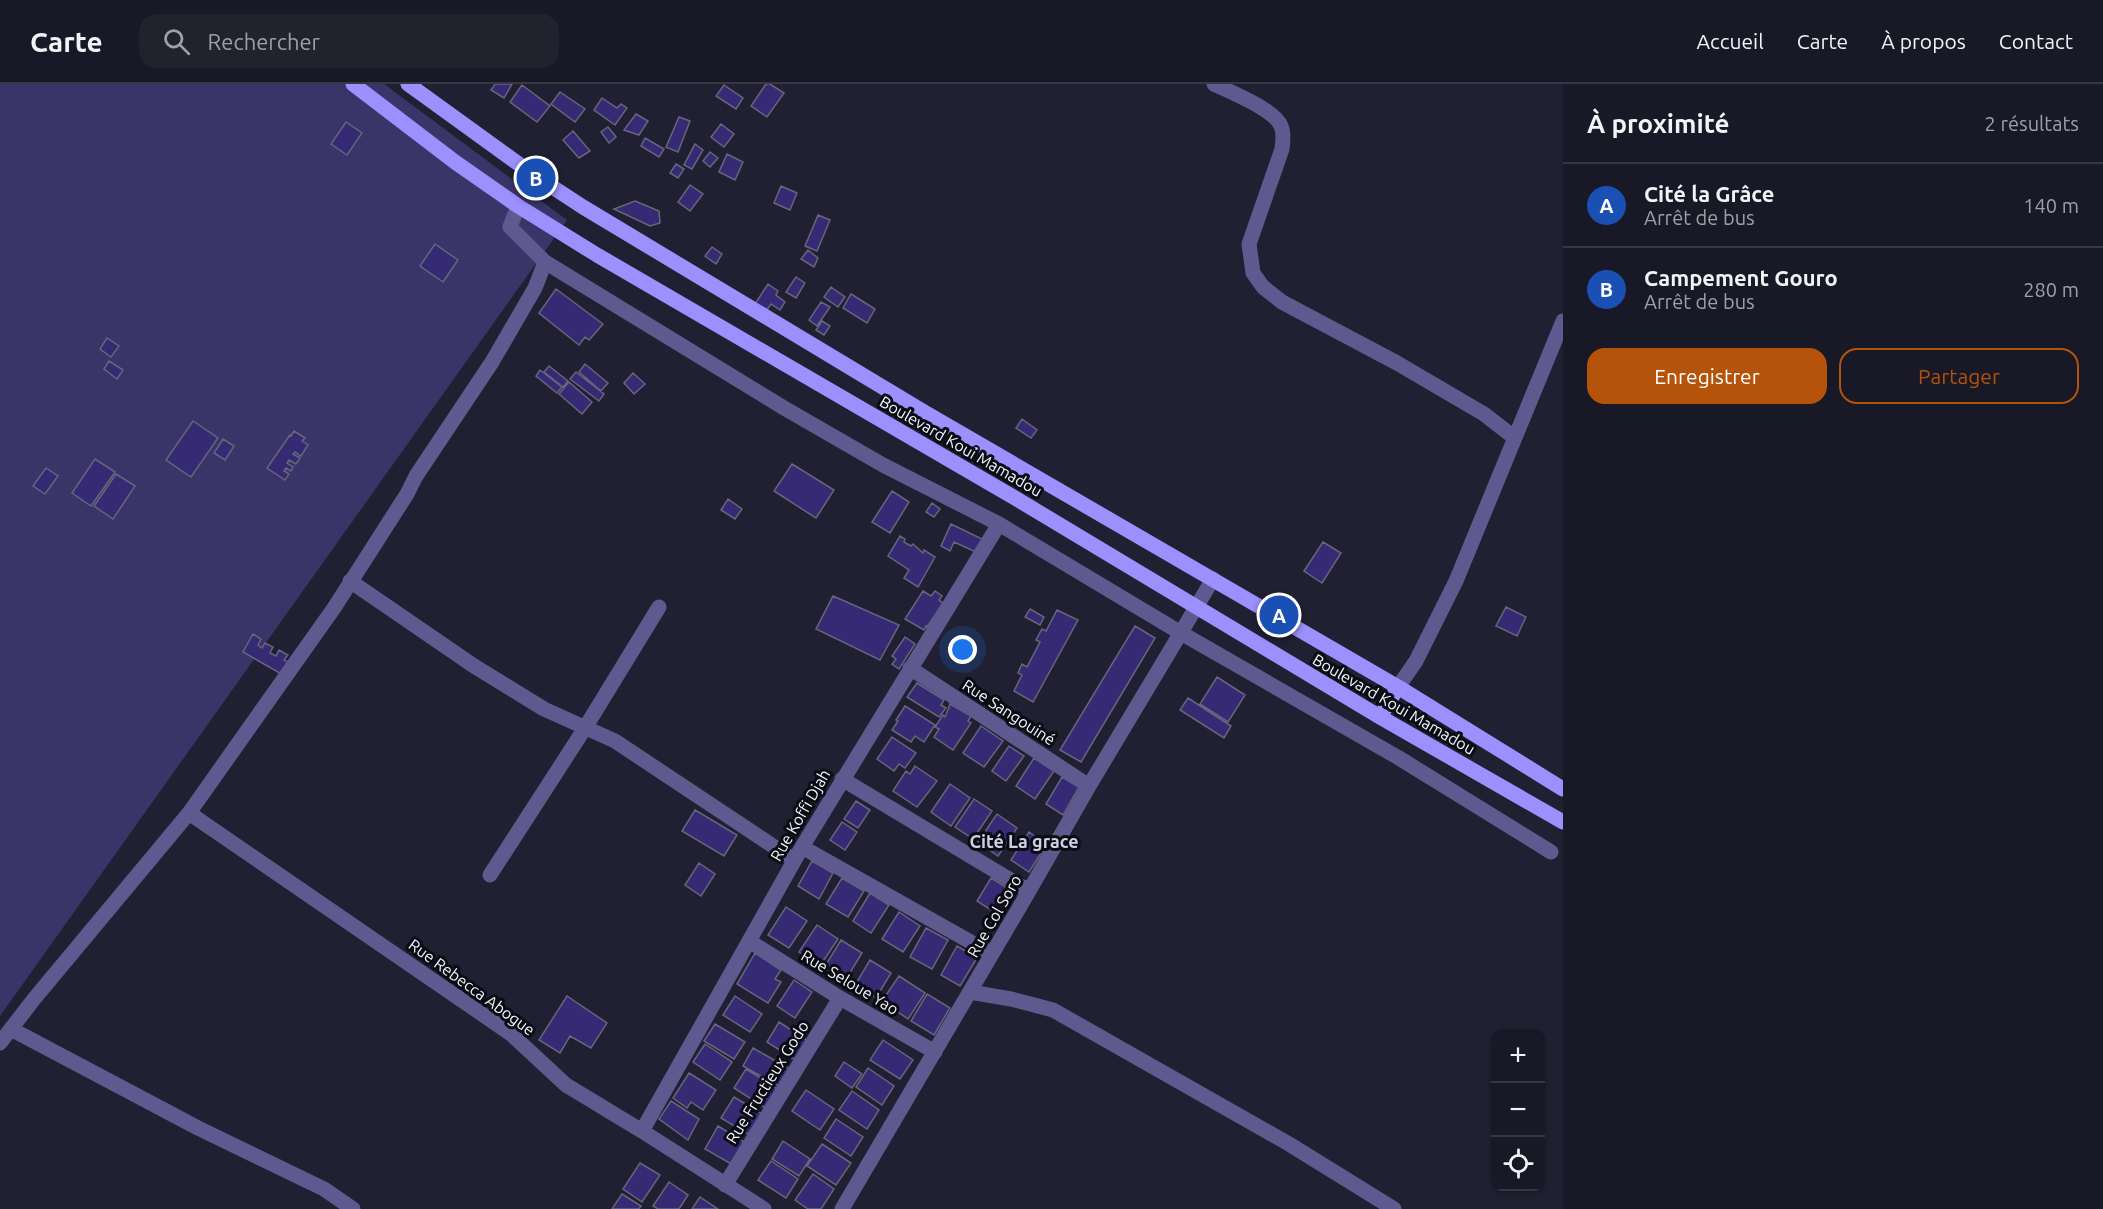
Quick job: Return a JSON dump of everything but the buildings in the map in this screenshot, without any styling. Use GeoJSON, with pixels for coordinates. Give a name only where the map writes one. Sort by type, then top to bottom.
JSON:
{"type":"FeatureCollection","features":[{"type":"Feature","properties":{"kind":"main road","name":"Boulevard Koui Mamadou"},"geometry":{"type":"LineString","coordinates":[[353,84],[454,162],[518,206],[699,316],[1016,498],[1380,717],[1563,822]]}},
{"type":"Feature","properties":{"kind":"main road","name":"Boulevard Koui Mamadou"},"geometry":{"type":"LineString","coordinates":[[408,84],[534,175],[583,207],[924,412],[1398,687],[1563,789]]}},
{"type":"Feature","properties":{"kind":"main road"},"geometry":{"type":"LineString","coordinates":[[1380,717],[1398,687]]}},
{"type":"Feature","properties":{"kind":"street"},"geometry":{"type":"LineString","coordinates":[[1214,84],[1275,117],[1281,126],[1283,137],[1280,156],[1250,244],[1253,273],[1263,287],[1282,302],[1398,363],[1484,414],[1515,438]]}},
{"type":"Feature","properties":{"kind":"street"},"geometry":{"type":"LineString","coordinates":[[518,206],[510,227],[545,262],[784,408],[863,453],[999,524],[1181,633],[1399,758],[1551,852]]}},
{"type":"Feature","properties":{"kind":"street"},"geometry":{"type":"LineString","coordinates":[[0,1043],[189,813],[350,581],[407,494],[416,476],[492,362],[535,288],[545,262]]}},
{"type":"Feature","properties":{"kind":"street"},"geometry":{"type":"LineString","coordinates":[[1398,687],[1416,661],[1456,581],[1563,321]]}},
{"type":"Feature","properties":{"kind":"street","name":"Rue Koffi Djah"},"geometry":{"type":"LineString","coordinates":[[642,1131],[842,779],[999,524]]}},
{"type":"Feature","properties":{"kind":"street","name":"Rue Col Soro"},"geometry":{"type":"LineString","coordinates":[[842,1209],[1089,786],[1213,579]]}},
{"type":"Feature","properties":{"kind":"street"},"geometry":{"type":"LineString","coordinates":[[350,581],[474,666],[544,709],[615,741],[798,854],[992,954]]}},
{"type":"Feature","properties":{"kind":"street"},"geometry":{"type":"LineString","coordinates":[[490,875],[585,728],[659,607]]}},
{"type":"Feature","properties":{"kind":"street","name":"Rue Sangouiné"},"geometry":{"type":"LineString","coordinates":[[910,668],[1089,786]]}},
{"type":"Feature","properties":{"kind":"street"},"geometry":{"type":"LineString","coordinates":[[842,779],[1029,891]]}},
{"type":"Feature","properties":{"kind":"street","name":"Rue Rebecca Abogue"},"geometry":{"type":"LineString","coordinates":[[189,813],[511,1034],[566,1085],[764,1209]]}},
{"type":"Feature","properties":{"kind":"street","name":"Rue Seloue Yao"},"geometry":{"type":"LineString","coordinates":[[748,941],[840,998],[935,1052]]}},
{"type":"Feature","properties":{"kind":"street"},"geometry":{"type":"LineString","coordinates":[[970,992],[1011,999],[1053,1010],[1289,1144],[1395,1209]]}},
{"type":"Feature","properties":{"kind":"street","name":"Rue Fructieux Godo"},"geometry":{"type":"LineString","coordinates":[[725,1185],[840,998]]}},
{"type":"Feature","properties":{"kind":"street"},"geometry":{"type":"LineString","coordinates":[[11,1029],[198,1128],[324,1189],[353,1209]]}},
{"type":"Feature","properties":{"kind":"shaded area"},"geometry":{"type":"Polygon","coordinates":[[[0,84],[384,84],[567,220],[0,1016],[0,84]]]}},
{"type":"Feature","properties":{"kind":"place","name":"Campement Gouro"},"geometry":{"type":"Point","coordinates":[536,178]}},
{"type":"Feature","properties":{"kind":"place","name":"Cité la Grâce"},"geometry":{"type":"Point","coordinates":[1279,615]}},
{"type":"Feature","properties":{"kind":"district","name":"Cité La grace"},"geometry":{"type":"Point","coordinates":[1024,841]}}]}
